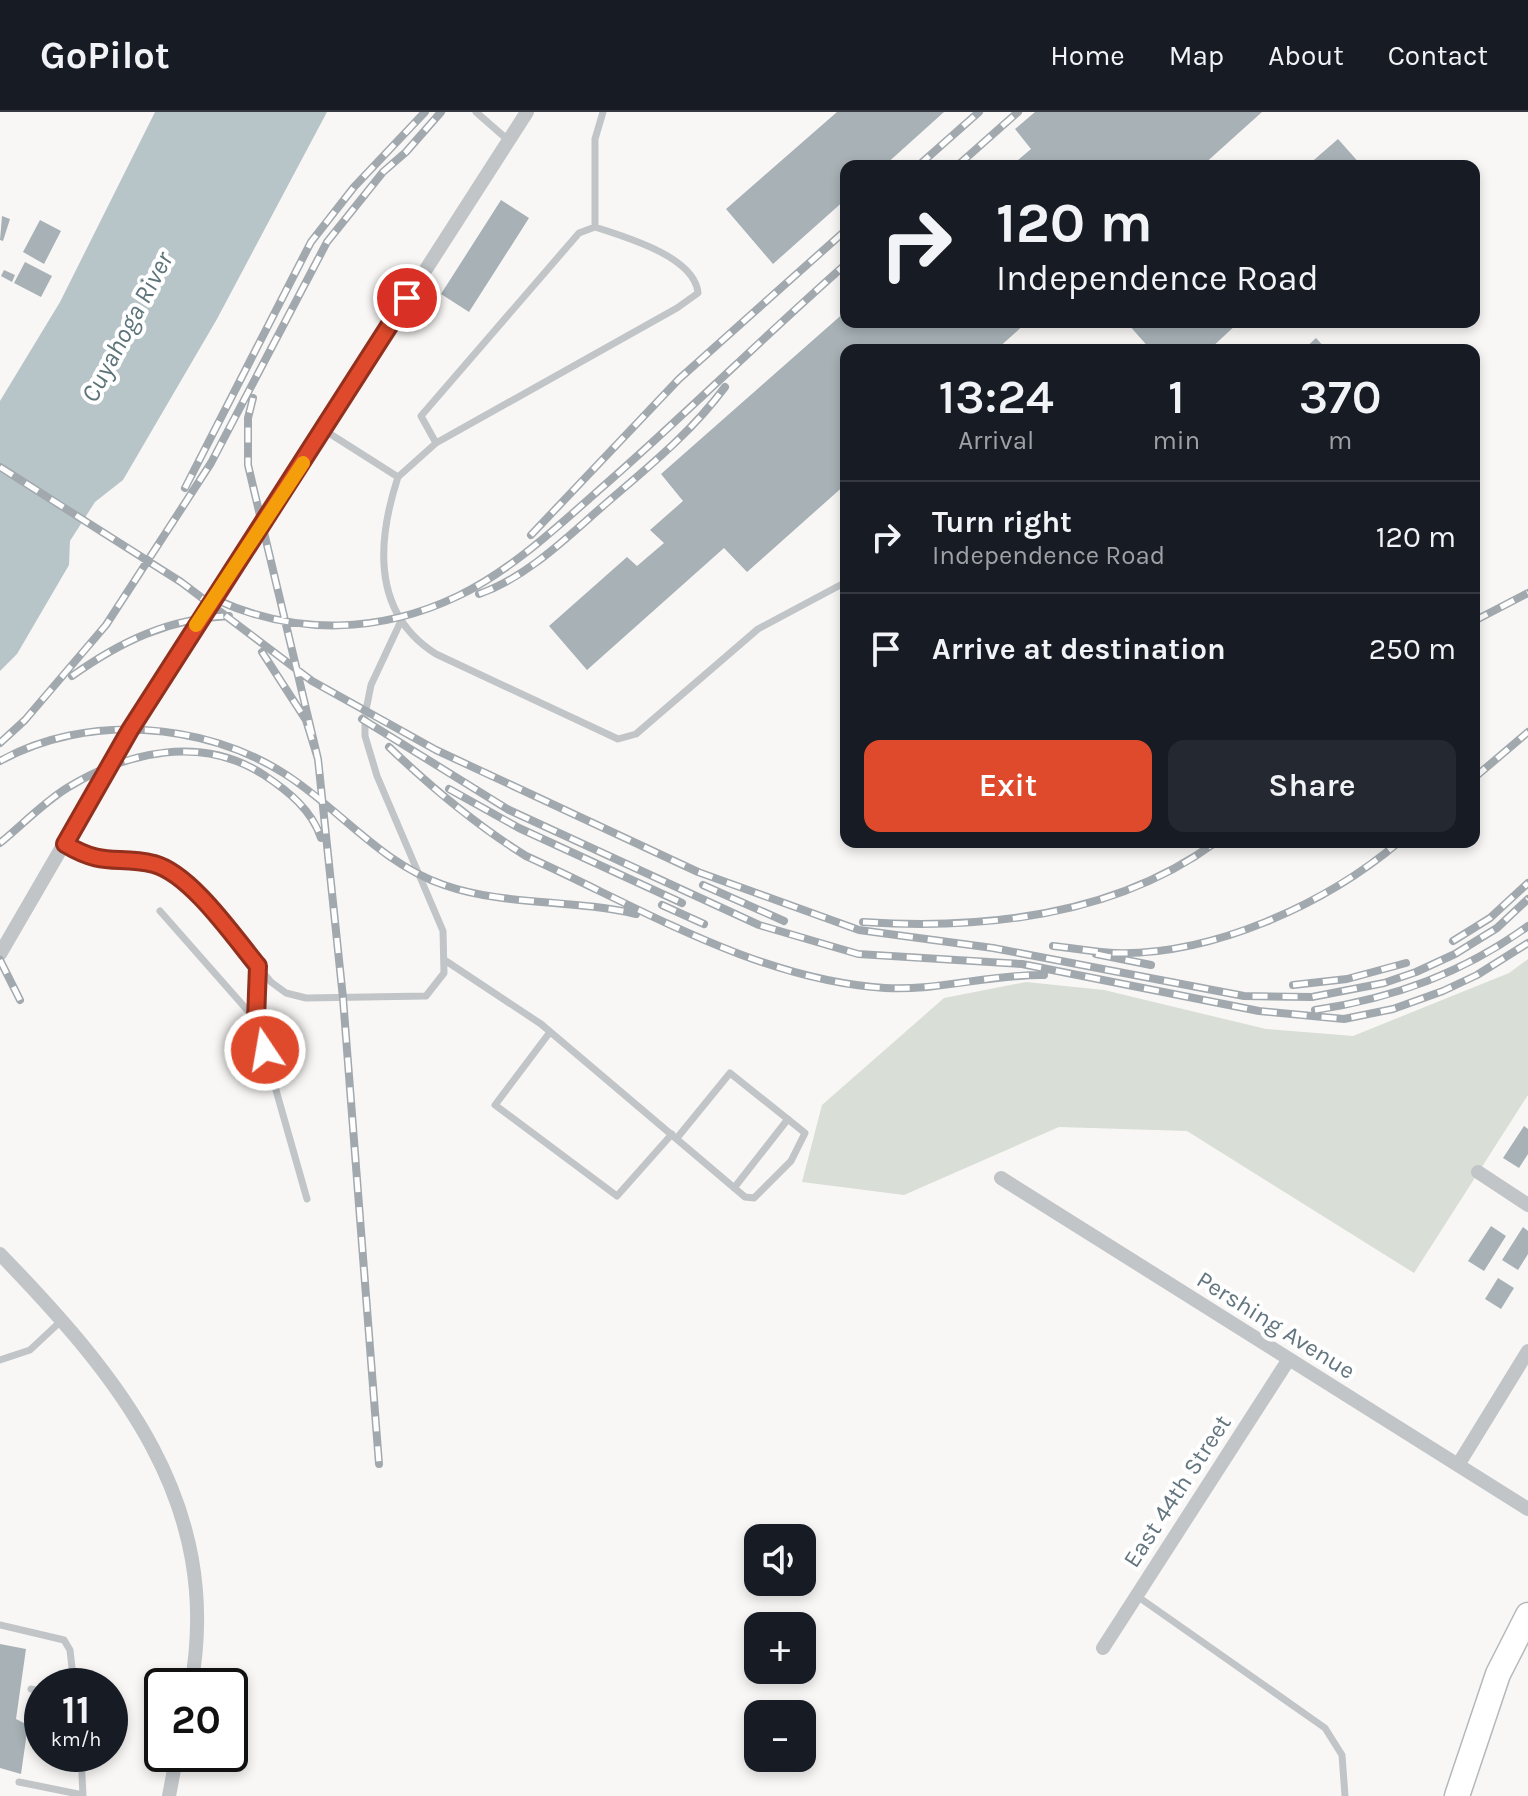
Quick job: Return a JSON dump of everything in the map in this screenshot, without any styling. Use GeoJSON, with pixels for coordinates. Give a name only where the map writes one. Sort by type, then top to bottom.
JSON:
{"type":"FeatureCollection","features":[{"type":"Feature","properties":{"kind":"highway"},"geometry":{"type":"LineString","coordinates":[[1457,1796],[1498,1674],[1528,1615]]}},
{"type":"Feature","properties":{"kind":"street"},"geometry":{"type":"LineString","coordinates":[[0,954],[130,730],[527,112]]}},
{"type":"Feature","properties":{"kind":"street"},"geometry":{"type":"LineString","coordinates":[[1478,1172],[1528,1205]]}},
{"type":"Feature","properties":{"kind":"street","name":"Pershing Avenue"},"geometry":{"type":"LineString","coordinates":[[1001,1178],[1528,1509]]}},
{"type":"Feature","properties":{"kind":"street"},"geometry":{"type":"LineString","coordinates":[[0,1254],[63,1319],[117,1387],[160,1458],[184,1527],[198,1586],[194,1668]]}},
{"type":"Feature","properties":{"kind":"street"},"geometry":{"type":"LineString","coordinates":[[1458,1465],[1528,1351]]}},
{"type":"Feature","properties":{"kind":"street","name":"East 44th Street"},"geometry":{"type":"LineString","coordinates":[[1103,1648],[1289,1359]]}},
{"type":"Feature","properties":{"kind":"street"},"geometry":{"type":"LineString","coordinates":[[169,1796],[174,1772]]}},
{"type":"Feature","properties":{"kind":"lane"},"geometry":{"type":"LineString","coordinates":[[476,112],[508,140]]}},
{"type":"Feature","properties":{"kind":"lane"},"geometry":{"type":"LineString","coordinates":[[595,227],[595,139],[603,112]]}},
{"type":"Feature","properties":{"kind":"lane"},"geometry":{"type":"LineString","coordinates":[[436,443],[421,416],[579,233],[595,227],[640,242],[690,271],[697,281],[698,293],[589,360],[436,443],[398,477],[385,518],[385,534],[386,581],[400,623],[410,636],[436,654],[609,737],[628,739],[758,629],[840,585]]}},
{"type":"Feature","properties":{"kind":"lane"},"geometry":{"type":"LineString","coordinates":[[324,430],[398,477]]}},
{"type":"Feature","properties":{"kind":"lane"},"geometry":{"type":"LineString","coordinates":[[65,844],[101,861],[151,863],[163,867],[188,886],[278,988],[294,996],[415,999],[426,996],[439,984],[446,961],[446,945],[437,915],[377,776],[365,736],[365,715],[371,685],[400,623]]}},
{"type":"Feature","properties":{"kind":"lane"},"geometry":{"type":"LineString","coordinates":[[160,911],[256,1020]]}},
{"type":"Feature","properties":{"kind":"lane"},"geometry":{"type":"LineString","coordinates":[[446,961],[550,1032],[674,1136],[745,1197],[754,1198],[791,1161],[805,1133],[730,1073],[674,1136],[617,1196],[495,1105],[550,1032]]}},
{"type":"Feature","properties":{"kind":"lane"},"geometry":{"type":"LineString","coordinates":[[258,966],[256,1020],[307,1199]]}},
{"type":"Feature","properties":{"kind":"lane"},"geometry":{"type":"LineString","coordinates":[[734,1188],[788,1119]]}},
{"type":"Feature","properties":{"kind":"lane"},"geometry":{"type":"LineString","coordinates":[[0,1360],[30,1350],[63,1319]]}},
{"type":"Feature","properties":{"kind":"lane"},"geometry":{"type":"LineString","coordinates":[[1135,1595],[1325,1728],[1342,1755],[1345,1796]]}},
{"type":"Feature","properties":{"kind":"lane"},"geometry":{"type":"LineString","coordinates":[[0,1625],[64,1640],[70,1650],[72,1668]]}},
{"type":"Feature","properties":{"kind":"lane"},"geometry":{"type":"LineString","coordinates":[[19,1782],[83,1795],[82,1772]]}},
{"type":"Feature","properties":{"kind":"shaded area"},"geometry":{"type":"Polygon","coordinates":[[[1528,959],[1528,1095],[1414,1273],[1187,1131],[1059,1127],[904,1195],[802,1182],[822,1105],[944,998],[1026,982],[1104,990],[1266,1029],[1353,1036],[1509,973],[1528,959]]]}},
{"type":"Feature","properties":{"kind":"water","name":"Cuyahoga River"},"geometry":{"type":"Polygon","coordinates":[[[155,112],[327,112],[217,319],[123,480],[95,502],[70,541],[69,565],[17,654],[0,671],[0,401],[60,302],[155,112]]]}},
{"type":"Feature","properties":{"kind":"building"},"geometry":{"type":"Polygon","coordinates":[[[837,112],[944,112],[891,160],[840,160],[840,204],[773,264],[726,209],[837,112]]]}},
{"type":"Feature","properties":{"kind":"building"},"geometry":{"type":"Polygon","coordinates":[[[1035,112],[1262,112],[1209,160],[1018,160],[1031,149],[1015,129],[1035,112]]]}},
{"type":"Feature","properties":{"kind":"building"},"geometry":{"type":"Polygon","coordinates":[[[1338,139],[1357,160],[1314,160],[1338,139]]]}},
{"type":"Feature","properties":{"kind":"building"},"geometry":{"type":"Polygon","coordinates":[[[501,200],[529,218],[469,312],[441,294],[501,200]]]}},
{"type":"Feature","properties":{"kind":"building"},"geometry":{"type":"Polygon","coordinates":[[[2,216],[10,219],[3,241],[0,240],[2,216]]]}},
{"type":"Feature","properties":{"kind":"building"},"geometry":{"type":"Polygon","coordinates":[[[40,220],[61,231],[44,264],[23,252],[40,220]]]}},
{"type":"Feature","properties":{"kind":"building"},"geometry":{"type":"Polygon","coordinates":[[[25,262],[52,276],[41,297],[14,283],[25,262]]]}},
{"type":"Feature","properties":{"kind":"building"},"geometry":{"type":"Polygon","coordinates":[[[4,270],[15,275],[12,282],[1,276],[4,270]]]}},
{"type":"Feature","properties":{"kind":"building"},"geometry":{"type":"Polygon","coordinates":[[[840,316],[840,328],[1020,328],[1003,344],[840,344],[840,489],[747,572],[724,548],[587,670],[549,626],[627,557],[637,566],[664,543],[650,530],[683,501],[661,474],[840,316]]]}},
{"type":"Feature","properties":{"kind":"building"},"geometry":{"type":"Polygon","coordinates":[[[1132,328],[1233,328],[1215,344],[1146,344],[1132,328]]]}},
{"type":"Feature","properties":{"kind":"building"},"geometry":{"type":"Polygon","coordinates":[[[1524,1126],[1528,1129],[1528,1154],[1519,1168],[1503,1158],[1524,1126]]]}},
{"type":"Feature","properties":{"kind":"building"},"geometry":{"type":"Polygon","coordinates":[[[1491,1226],[1506,1236],[1484,1271],[1468,1261],[1491,1226]]]}},
{"type":"Feature","properties":{"kind":"building"},"geometry":{"type":"Polygon","coordinates":[[[1523,1227],[1528,1231],[1528,1254],[1518,1270],[1502,1260],[1523,1227]]]}},
{"type":"Feature","properties":{"kind":"building"},"geometry":{"type":"Polygon","coordinates":[[[1498,1278],[1514,1288],[1501,1309],[1485,1299],[1498,1278]]]}},
{"type":"Feature","properties":{"kind":"building"},"geometry":{"type":"Polygon","coordinates":[[[0,1644],[26,1649],[16,1719],[24,1723],[21,1774],[0,1768],[0,1644]]]}},
{"type":"Feature","properties":{"kind":"railway"},"geometry":{"type":"LineString","coordinates":[[185,488],[311,242],[354,187],[425,112]]}},
{"type":"Feature","properties":{"kind":"railway"},"geometry":{"type":"LineString","coordinates":[[0,743],[25,720],[106,625],[211,463],[327,242],[383,172],[406,152],[441,112]]}},
{"type":"Feature","properties":{"kind":"railway"},"geometry":{"type":"LineString","coordinates":[[925,160],[979,112]]}},
{"type":"Feature","properties":{"kind":"railway"},"geometry":{"type":"LineString","coordinates":[[964,160],[1018,112]]}},
{"type":"Feature","properties":{"kind":"railway"},"geometry":{"type":"LineString","coordinates":[[531,535],[679,379],[840,235]]}},
{"type":"Feature","properties":{"kind":"railway"},"geometry":{"type":"LineString","coordinates":[[217,600],[277,620],[338,625],[399,617],[429,608],[477,586],[532,548],[566,519],[840,269]]}},
{"type":"Feature","properties":{"kind":"railway"},"geometry":{"type":"LineString","coordinates":[[479,594],[513,578],[560,544],[667,450],[725,387]]}},
{"type":"Feature","properties":{"kind":"railway"},"geometry":{"type":"LineString","coordinates":[[253,398],[248,418],[248,465],[318,759],[306,720],[262,652]]}},
{"type":"Feature","properties":{"kind":"railway"},"geometry":{"type":"LineString","coordinates":[[0,467],[181,582],[312,681],[436,750],[698,872],[859,930],[993,948],[1244,996],[1312,997],[1384,983],[1416,972],[1455,954],[1497,928],[1528,899]]}},
{"type":"Feature","properties":{"kind":"railway"},"geometry":{"type":"LineString","coordinates":[[1480,618],[1528,593]]}},
{"type":"Feature","properties":{"kind":"railway"},"geometry":{"type":"LineString","coordinates":[[72,676],[146,634],[186,621],[229,616]]}},
{"type":"Feature","properties":{"kind":"railway"},"geometry":{"type":"LineString","coordinates":[[362,719],[509,810],[759,925],[858,954],[1022,964],[1259,1011],[1344,1019],[1393,1009],[1443,991],[1477,975],[1528,943]]}},
{"type":"Feature","properties":{"kind":"railway"},"geometry":{"type":"LineString","coordinates":[[0,761],[69,735],[107,730],[182,734],[218,743],[285,774],[400,863],[444,885],[490,896],[636,914]]}},
{"type":"Feature","properties":{"kind":"railway"},"geometry":{"type":"LineString","coordinates":[[1480,773],[1528,732]]}},
{"type":"Feature","properties":{"kind":"railway"},"geometry":{"type":"LineString","coordinates":[[389,747],[455,805],[526,856],[657,919],[746,956],[838,982],[885,988],[1044,975]]}},
{"type":"Feature","properties":{"kind":"railway"},"geometry":{"type":"LineString","coordinates":[[0,843],[50,800],[90,775],[139,757],[190,752],[216,755],[264,775],[298,802],[312,819],[321,838]]}},
{"type":"Feature","properties":{"kind":"railway"},"geometry":{"type":"LineString","coordinates":[[318,759],[343,998],[379,1464]]}},
{"type":"Feature","properties":{"kind":"railway"},"geometry":{"type":"LineString","coordinates":[[449,789],[519,828],[682,903]]}},
{"type":"Feature","properties":{"kind":"railway"},"geometry":{"type":"LineString","coordinates":[[863,922],[955,923],[1047,913],[1135,887],[1177,867],[1207,848]]}},
{"type":"Feature","properties":{"kind":"railway"},"geometry":{"type":"LineString","coordinates":[[1053,946],[1114,953],[1151,952],[1228,936],[1303,905],[1370,865],[1391,848]]}},
{"type":"Feature","properties":{"kind":"railway"},"geometry":{"type":"LineString","coordinates":[[1453,941],[1490,918],[1528,883]]}},
{"type":"Feature","properties":{"kind":"railway"},"geometry":{"type":"LineString","coordinates":[[703,885],[784,921]]}},
{"type":"Feature","properties":{"kind":"railway"},"geometry":{"type":"LineString","coordinates":[[662,905],[704,924]]}},
{"type":"Feature","properties":{"kind":"railway"},"geometry":{"type":"LineString","coordinates":[[1315,1010],[1400,991],[1427,981],[1478,957],[1528,926]]}},
{"type":"Feature","properties":{"kind":"railway"},"geometry":{"type":"LineString","coordinates":[[1096,954],[1151,965]]}},
{"type":"Feature","properties":{"kind":"railway"},"geometry":{"type":"LineString","coordinates":[[0,960],[20,1000]]}},
{"type":"Feature","properties":{"kind":"railway"},"geometry":{"type":"LineString","coordinates":[[1293,985],[1347,979],[1406,963]]}},
{"type":"Feature","properties":{"kind":"slow traffic"},"geometry":{"type":"LineString","coordinates":[[196,625],[303,463]]}},
{"type":"Feature","properties":{"kind":"route"},"geometry":{"type":"LineString","coordinates":[[265,1050],[256,1020],[258,966],[188,886],[163,867],[151,863],[101,861],[65,844],[130,730],[199,619],[248,549],[407,298]]}}]}
